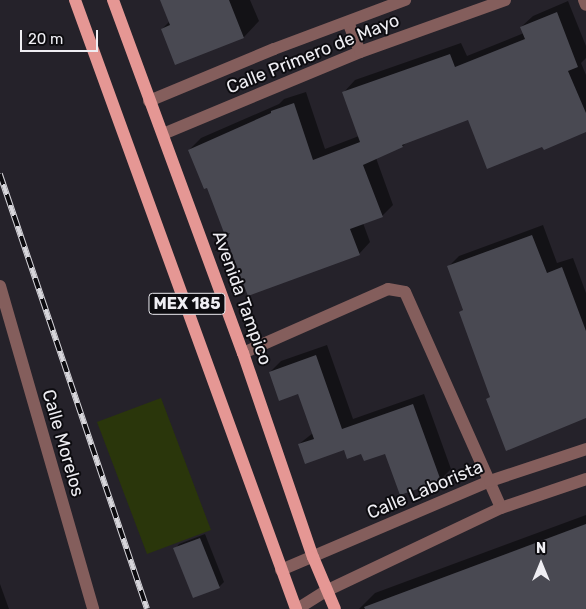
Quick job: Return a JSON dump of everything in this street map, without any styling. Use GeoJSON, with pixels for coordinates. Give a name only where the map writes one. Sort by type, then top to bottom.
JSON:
{"type":"FeatureCollection","features":[{"type":"Feature","properties":{"kind":"main road","name":"MEX 185"},"geometry":{"type":"LineString","coordinates":[[75,0],[213,374],[281,570],[297,609]]}},
{"type":"Feature","properties":{"kind":"main road","name":"Avenida Tampico"},"geometry":{"type":"LineString","coordinates":[[113,0],[243,353],[313,557],[335,609]]}},
{"type":"Feature","properties":{"kind":"street","name":"Calle Primero de Mayo"},"geometry":{"type":"LineString","coordinates":[[149,101],[274,49],[405,0]]}},
{"type":"Feature","properties":{"kind":"street","name":"Calle Primero de Mayo"},"geometry":{"type":"LineString","coordinates":[[163,134],[360,52],[505,0]]}},
{"type":"Feature","properties":{"kind":"street"},"geometry":{"type":"LineString","coordinates":[[584,0],[586,5]]}},
{"type":"Feature","properties":{"kind":"street"},"geometry":{"type":"LineString","coordinates":[[348,22],[360,52]]}},
{"type":"Feature","properties":{"kind":"street","name":"Calle Morelos"},"geometry":{"type":"LineString","coordinates":[[0,286],[93,609]]}},
{"type":"Feature","properties":{"kind":"street"},"geometry":{"type":"LineString","coordinates":[[243,353],[388,289],[405,292],[501,508]]}},
{"type":"Feature","properties":{"kind":"street","name":"Calle Laborista"},"geometry":{"type":"LineString","coordinates":[[281,570],[490,481],[586,448]]}},
{"type":"Feature","properties":{"kind":"street"},"geometry":{"type":"LineString","coordinates":[[297,609],[328,590],[501,508],[586,479]]}},
{"type":"Feature","properties":{"kind":"green space"},"geometry":{"type":"Polygon","coordinates":[[[161,398],[211,530],[147,554],[97,422],[161,398]]]}},
{"type":"Feature","properties":{"kind":"building"},"geometry":{"type":"Polygon","coordinates":[[[160,0],[229,0],[244,38],[175,65],[161,29],[170,25],[160,0]]]}},
{"type":"Feature","properties":{"kind":"building"},"geometry":{"type":"Polygon","coordinates":[[[557,12],[578,67],[568,71],[586,113],[586,132],[544,150],[542,147],[487,169],[468,120],[402,145],[403,147],[363,165],[383,217],[350,229],[360,255],[248,296],[207,188],[204,189],[188,150],[271,113],[271,111],[294,103],[313,160],[360,142],[342,92],[450,54],[455,67],[525,39],[520,27],[557,12]]]}},
{"type":"Feature","properties":{"kind":"building"},"geometry":{"type":"Polygon","coordinates":[[[532,235],[547,273],[562,267],[586,331],[586,418],[506,451],[486,399],[490,397],[459,312],[463,310],[447,266],[532,235]]]}},
{"type":"Feature","properties":{"kind":"building"},"geometry":{"type":"Polygon","coordinates":[[[316,355],[342,429],[413,404],[441,481],[400,495],[385,454],[364,461],[361,454],[347,459],[344,450],[305,464],[298,444],[314,439],[298,394],[279,401],[269,372],[316,355]]]}},
{"type":"Feature","properties":{"kind":"building"},"geometry":{"type":"Polygon","coordinates":[[[586,524],[586,609],[365,609],[364,607],[586,524]]]}},
{"type":"Feature","properties":{"kind":"building"},"geometry":{"type":"Polygon","coordinates":[[[200,538],[220,588],[193,598],[173,548],[200,538]]]}},
{"type":"Feature","properties":{"kind":"railway"},"geometry":{"type":"LineString","coordinates":[[0,174],[147,609]]}}]}
